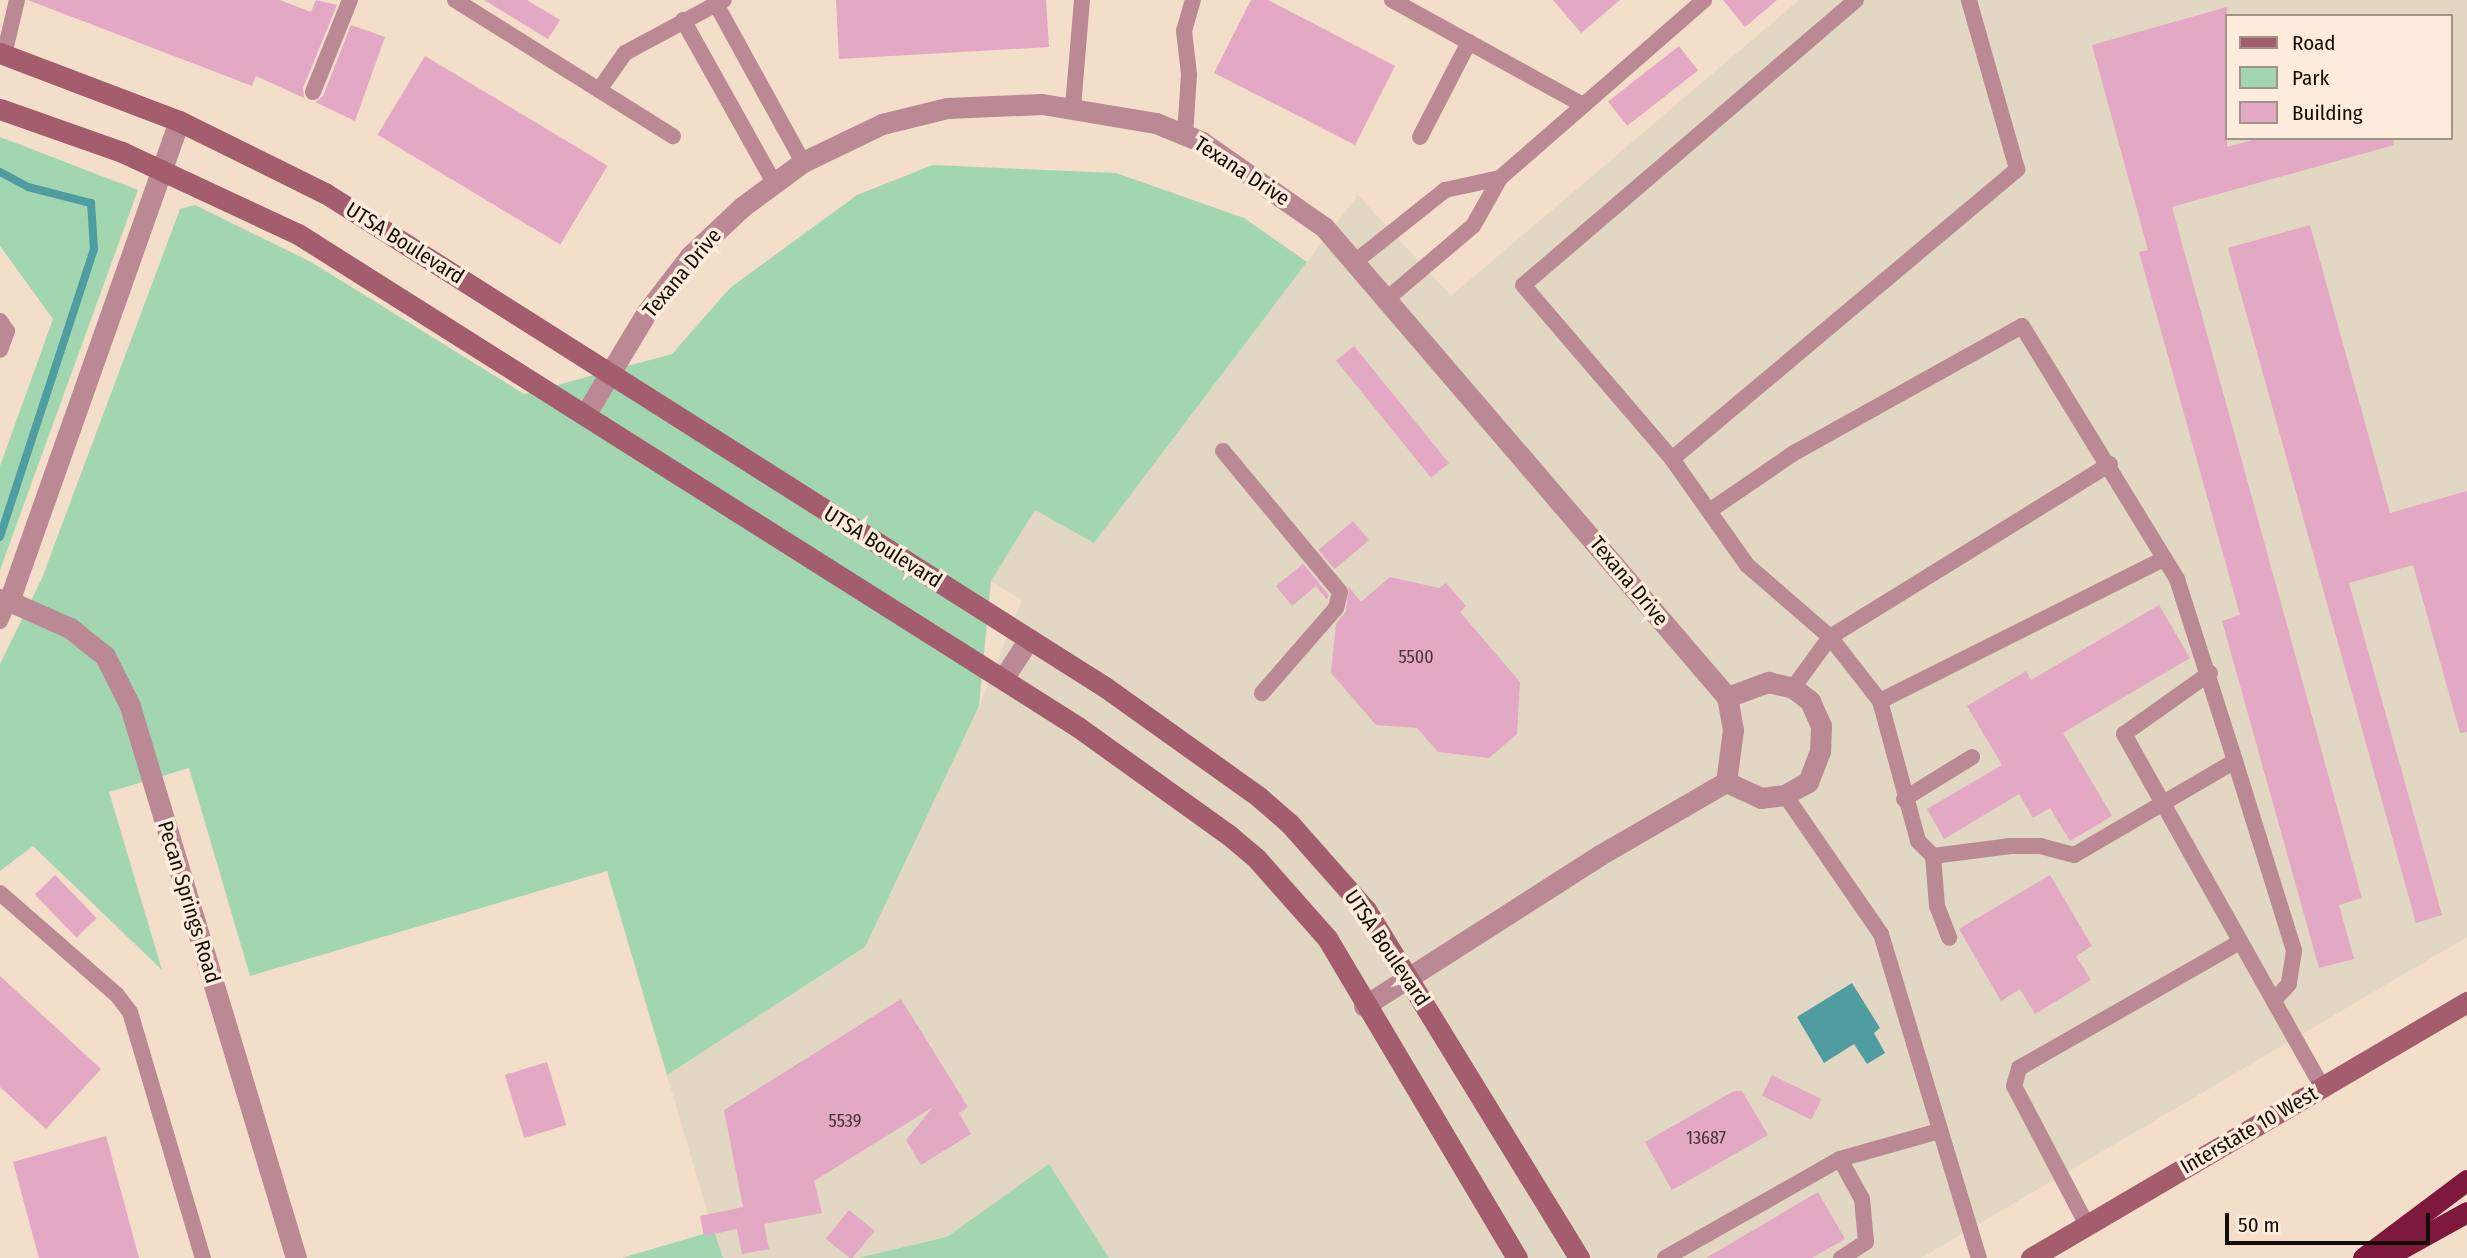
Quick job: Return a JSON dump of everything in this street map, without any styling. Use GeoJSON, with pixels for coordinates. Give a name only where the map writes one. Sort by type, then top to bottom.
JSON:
{"type":"FeatureCollection","features":[{"type":"Feature","properties":{"kind":"highway"},"geometry":{"type":"LineString","coordinates":[[2363,1258],[2467,1181]]}},
{"type":"Feature","properties":{"kind":"highway"},"geometry":{"type":"LineString","coordinates":[[2384,1258],[2467,1212]]}},
{"type":"Feature","properties":{"kind":"main road","name":"UTSA Boulevard"},"geometry":{"type":"LineString","coordinates":[[2,54],[180,121],[325,192],[610,371],[764,475],[1105,687],[1290,824],[1366,910],[1579,1258]]}},
{"type":"Feature","properties":{"kind":"main road"},"geometry":{"type":"LineString","coordinates":[[0,109],[164,170],[298,234],[1078,727],[1257,859],[1327,938],[1364,1006],[1517,1258]]}},
{"type":"Feature","properties":{"kind":"main road","name":"Interstate 10 West"},"geometry":{"type":"LineString","coordinates":[[2031,1258],[2467,1002]]}},
{"type":"Feature","properties":{"kind":"street","name":"Texana Drive"},"geometry":{"type":"LineString","coordinates":[[585,415],[610,371],[690,256],[773,181],[803,162],[882,124],[947,108],[1042,104],[1073,107],[1156,123],[1185,135],[1280,195],[1324,227],[1388,298],[1727,697]]}},
{"type":"Feature","properties":{"kind":"street"},"geometry":{"type":"LineString","coordinates":[[5,599],[180,121]]}},
{"type":"Feature","properties":{"kind":"street","name":"Pecan Springs Road"},"geometry":{"type":"LineString","coordinates":[[5,599],[70,628],[106,656],[130,706],[296,1258]]}},
{"type":"Feature","properties":{"kind":"street"},"geometry":{"type":"LineString","coordinates":[[1003,679],[1029,639]]}},
{"type":"Feature","properties":{"kind":"street"},"geometry":{"type":"LineString","coordinates":[[1768,682],[1793,688],[1810,701],[1821,726],[1821,751],[1808,782],[1785,795],[1761,798],[1726,782],[1733,730],[1727,697],[1768,682]]}},
{"type":"Feature","properties":{"kind":"street"},"geometry":{"type":"LineString","coordinates":[[1364,1006],[1600,855],[1726,782]]}},
{"type":"Feature","properties":{"kind":"lane"},"geometry":{"type":"LineString","coordinates":[[313,92],[350,0]]}},
{"type":"Feature","properties":{"kind":"lane"},"geometry":{"type":"LineString","coordinates":[[455,0],[673,136]]}},
{"type":"Feature","properties":{"kind":"lane"},"geometry":{"type":"LineString","coordinates":[[1073,107],[1083,0]]}},
{"type":"Feature","properties":{"kind":"lane"},"geometry":{"type":"LineString","coordinates":[[1185,135],[1189,74],[1184,32],[1193,0]]}},
{"type":"Feature","properties":{"kind":"lane"},"geometry":{"type":"LineString","coordinates":[[1392,0],[1583,105]]}},
{"type":"Feature","properties":{"kind":"lane"},"geometry":{"type":"LineString","coordinates":[[1388,298],[1473,226],[1500,178],[1704,0]]}},
{"type":"Feature","properties":{"kind":"lane"},"geometry":{"type":"LineString","coordinates":[[1856,0],[1523,285],[1672,459],[1747,565],[1830,637],[1880,701],[1904,799],[1918,841],[1933,856],[1937,906],[1949,938]]}},
{"type":"Feature","properties":{"kind":"lane"},"geometry":{"type":"LineString","coordinates":[[1672,459],[2017,169],[1969,0]]}},
{"type":"Feature","properties":{"kind":"lane"},"geometry":{"type":"LineString","coordinates":[[2,54],[17,1]]}},
{"type":"Feature","properties":{"kind":"lane"},"geometry":{"type":"LineString","coordinates":[[599,90],[625,54],[720,2],[803,162]]}},
{"type":"Feature","properties":{"kind":"lane"},"geometry":{"type":"LineString","coordinates":[[683,20],[773,181]]}},
{"type":"Feature","properties":{"kind":"lane"},"geometry":{"type":"LineString","coordinates":[[1420,136],[1469,42]]}},
{"type":"Feature","properties":{"kind":"lane"},"geometry":{"type":"LineString","coordinates":[[1356,261],[1445,190],[1500,178]]}},
{"type":"Feature","properties":{"kind":"lane"},"geometry":{"type":"LineString","coordinates":[[0,321],[7,331],[0,350]]}},
{"type":"Feature","properties":{"kind":"lane"},"geometry":{"type":"LineString","coordinates":[[1709,511],[1794,453],[2022,326],[2110,464],[2188,604],[2294,951],[2289,984],[2274,1000]]}},
{"type":"Feature","properties":{"kind":"lane"},"geometry":{"type":"LineString","coordinates":[[1223,451],[1340,592],[1336,608],[1262,693]]}},
{"type":"Feature","properties":{"kind":"lane"},"geometry":{"type":"LineString","coordinates":[[1793,688],[1830,637],[2110,464]]}},
{"type":"Feature","properties":{"kind":"lane"},"geometry":{"type":"LineString","coordinates":[[1880,701],[2164,559]]}},
{"type":"Feature","properties":{"kind":"lane"},"geometry":{"type":"LineString","coordinates":[[0,621],[5,599]]}},
{"type":"Feature","properties":{"kind":"lane"},"geometry":{"type":"LineString","coordinates":[[2210,673],[2124,734],[2322,1087]]}},
{"type":"Feature","properties":{"kind":"lane"},"geometry":{"type":"LineString","coordinates":[[1904,799],[1972,757]]}},
{"type":"Feature","properties":{"kind":"lane"},"geometry":{"type":"LineString","coordinates":[[1933,856],[2011,846],[2040,846],[2074,855],[2162,801],[2235,761]]}},
{"type":"Feature","properties":{"kind":"lane"},"geometry":{"type":"LineString","coordinates":[[1785,795],[1881,934],[1979,1258]]}},
{"type":"Feature","properties":{"kind":"lane"},"geometry":{"type":"LineString","coordinates":[[0,893],[117,995],[130,1012],[203,1258]]}},
{"type":"Feature","properties":{"kind":"lane"},"geometry":{"type":"LineString","coordinates":[[2087,1225],[2014,1086],[2019,1068],[2240,942]]}},
{"type":"Feature","properties":{"kind":"lane"},"geometry":{"type":"LineString","coordinates":[[1665,1258],[1840,1159],[1939,1130]]}},
{"type":"Feature","properties":{"kind":"lane"},"geometry":{"type":"LineString","coordinates":[[1840,1159],[1862,1199],[1866,1242],[1841,1258]]}},
{"type":"Feature","properties":{"kind":"shaded area"},"geometry":{"type":"Polygon","coordinates":[[[1799,0],[2467,0],[2467,937],[1921,1258],[622,1258],[713,1231],[667,1075],[865,947],[979,706],[1022,600],[991,581],[1035,510],[1094,543],[1358,195],[1451,296],[1799,0]]]}},
{"type":"Feature","properties":{"kind":"green space"},"geometry":{"type":"Polygon","coordinates":[[[0,137],[138,190],[0,570],[0,466],[53,319],[0,246],[0,137]]]}},
{"type":"Feature","properties":{"kind":"green space"},"geometry":{"type":"Polygon","coordinates":[[[933,165],[1116,173],[1244,218],[1307,262],[1094,543],[1035,510],[991,581],[979,706],[865,947],[667,1075],[607,871],[250,976],[189,768],[109,792],[162,970],[33,846],[0,871],[0,664],[42,578],[180,209],[195,205],[311,262],[524,394],[672,354],[730,288],[857,195],[933,165]]]}},
{"type":"Feature","properties":{"kind":"green space"},"geometry":{"type":"Polygon","coordinates":[[[1049,1164],[1109,1258],[858,1258],[947,1237],[1049,1164]]]}},
{"type":"Feature","properties":{"kind":"green space"},"geometry":{"type":"Polygon","coordinates":[[[714,1231],[723,1258],[622,1258],[714,1231]]]}},
{"type":"Feature","properties":{"kind":"water"},"geometry":{"type":"Polygon","coordinates":[[[1852,983],[1880,1028],[1874,1033],[1885,1053],[1867,1064],[1854,1044],[1824,1063],[1797,1017],[1852,983]]]}},
{"type":"Feature","properties":{"kind":"building"},"geometry":{"type":"Polygon","coordinates":[[[28,0],[280,0],[311,12],[316,0],[337,5],[303,88],[304,98],[256,76],[252,86],[28,0]]]}},
{"type":"Feature","properties":{"kind":"building"},"geometry":{"type":"Polygon","coordinates":[[[484,0],[527,0],[560,20],[548,39],[484,0]]]}},
{"type":"Feature","properties":{"kind":"building"},"geometry":{"type":"Polygon","coordinates":[[[836,0],[1046,0],[1049,47],[839,59],[836,0]]]}},
{"type":"Feature","properties":{"kind":"building"},"geometry":{"type":"Polygon","coordinates":[[[1251,0],[1268,0],[1395,66],[1355,145],[1214,73],[1251,0]]]}},
{"type":"Feature","properties":{"kind":"building"},"geometry":{"type":"Polygon","coordinates":[[[1553,0],[1620,0],[1581,33],[1553,0]]]}},
{"type":"Feature","properties":{"kind":"building"},"geometry":{"type":"Polygon","coordinates":[[[1723,0],[1777,0],[1745,27],[1723,0]]]}},
{"type":"Feature","properties":{"kind":"building"},"geometry":{"type":"Polygon","coordinates":[[[2227,7],[2227,147],[2253,140],[2393,140],[2394,145],[2172,207],[2362,898],[2339,905],[2354,959],[2319,968],[2222,621],[2240,615],[2139,252],[2148,250],[2092,45],[2227,7]]]}},
{"type":"Feature","properties":{"kind":"building"},"geometry":{"type":"Polygon","coordinates":[[[351,25],[385,37],[355,121],[315,102],[323,96],[351,25]]]}},
{"type":"Feature","properties":{"kind":"building"},"geometry":{"type":"Polygon","coordinates":[[[1679,46],[1698,70],[1627,126],[1608,101],[1679,46]]]}},
{"type":"Feature","properties":{"kind":"building"},"geometry":{"type":"Polygon","coordinates":[[[425,56],[608,166],[560,245],[378,135],[425,56]]]}},
{"type":"Feature","properties":{"kind":"building"},"geometry":{"type":"Polygon","coordinates":[[[2310,225],[2390,513],[2467,491],[2467,732],[2460,733],[2413,565],[2349,583],[2442,915],[2416,923],[2228,248],[2310,225]]]}},
{"type":"Feature","properties":{"kind":"building"},"geometry":{"type":"Polygon","coordinates":[[[1354,346],[1449,463],[1431,478],[1336,360],[1354,346]]]}},
{"type":"Feature","properties":{"kind":"building"},"geometry":{"type":"Polygon","coordinates":[[[1353,521],[1369,540],[1335,569],[1319,550],[1353,521]]]}},
{"type":"Feature","properties":{"kind":"building"},"geometry":{"type":"Polygon","coordinates":[[[1303,564],[1329,595],[1327,600],[1316,586],[1292,606],[1276,586],[1303,564]]]}},
{"type":"Feature","properties":{"kind":"building"},"geometry":{"type":"Polygon","coordinates":[[[1390,577],[1439,588],[1446,583],[1466,606],[1460,612],[1520,682],[1517,734],[1489,758],[1438,752],[1417,728],[1376,725],[1331,673],[1336,624],[1346,611],[1349,587],[1361,602],[1390,577]]]}},
{"type":"Feature","properties":{"kind":"building"},"geometry":{"type":"Polygon","coordinates":[[[2159,605],[2190,658],[2063,733],[2112,816],[2070,841],[2050,808],[2033,818],[2019,794],[1944,839],[1927,809],[2002,765],[1967,706],[2026,671],[2031,680],[2159,605]]]}},
{"type":"Feature","properties":{"kind":"building"},"geometry":{"type":"Polygon","coordinates":[[[55,875],[97,918],[77,938],[35,894],[55,875]]]}},
{"type":"Feature","properties":{"kind":"building"},"geometry":{"type":"Polygon","coordinates":[[[2050,875],[2092,946],[2076,956],[2091,980],[2035,1014],[2020,989],[2001,1001],[1959,929],[2050,875]]]}},
{"type":"Feature","properties":{"kind":"building"},"geometry":{"type":"Polygon","coordinates":[[[0,976],[101,1069],[46,1129],[0,1087],[0,976]]]}},
{"type":"Feature","properties":{"kind":"building"},"geometry":{"type":"Polygon","coordinates":[[[901,999],[968,1107],[959,1113],[971,1134],[921,1165],[906,1140],[933,1107],[814,1181],[822,1213],[764,1224],[769,1249],[742,1254],[737,1229],[704,1236],[700,1216],[743,1207],[724,1110],[901,999]]]}},
{"type":"Feature","properties":{"kind":"building"},"geometry":{"type":"Polygon","coordinates":[[[547,1062],[566,1125],[524,1138],[505,1075],[547,1062]]]}},
{"type":"Feature","properties":{"kind":"building"},"geometry":{"type":"Polygon","coordinates":[[[1772,1075],[1821,1099],[1811,1120],[1762,1096],[1772,1075]]]}},
{"type":"Feature","properties":{"kind":"building"},"geometry":{"type":"Polygon","coordinates":[[[1734,1091],[1742,1091],[1768,1135],[1672,1190],[1645,1142],[1734,1091]]]}},
{"type":"Feature","properties":{"kind":"building"},"geometry":{"type":"Polygon","coordinates":[[[106,1136],[139,1258],[39,1258],[13,1162],[106,1136]]]}},
{"type":"Feature","properties":{"kind":"building"},"geometry":{"type":"Polygon","coordinates":[[[1818,1192],[1845,1239],[1812,1258],[1706,1258],[1818,1192]]]}},
{"type":"Feature","properties":{"kind":"building"},"geometry":{"type":"Polygon","coordinates":[[[849,1210],[875,1231],[853,1258],[826,1239],[849,1210]]]}},
{"type":"Feature","properties":{"kind":"waterway"},"geometry":{"type":"LineString","coordinates":[[0,172],[28,187],[91,203],[94,249],[0,537]]}}]}
